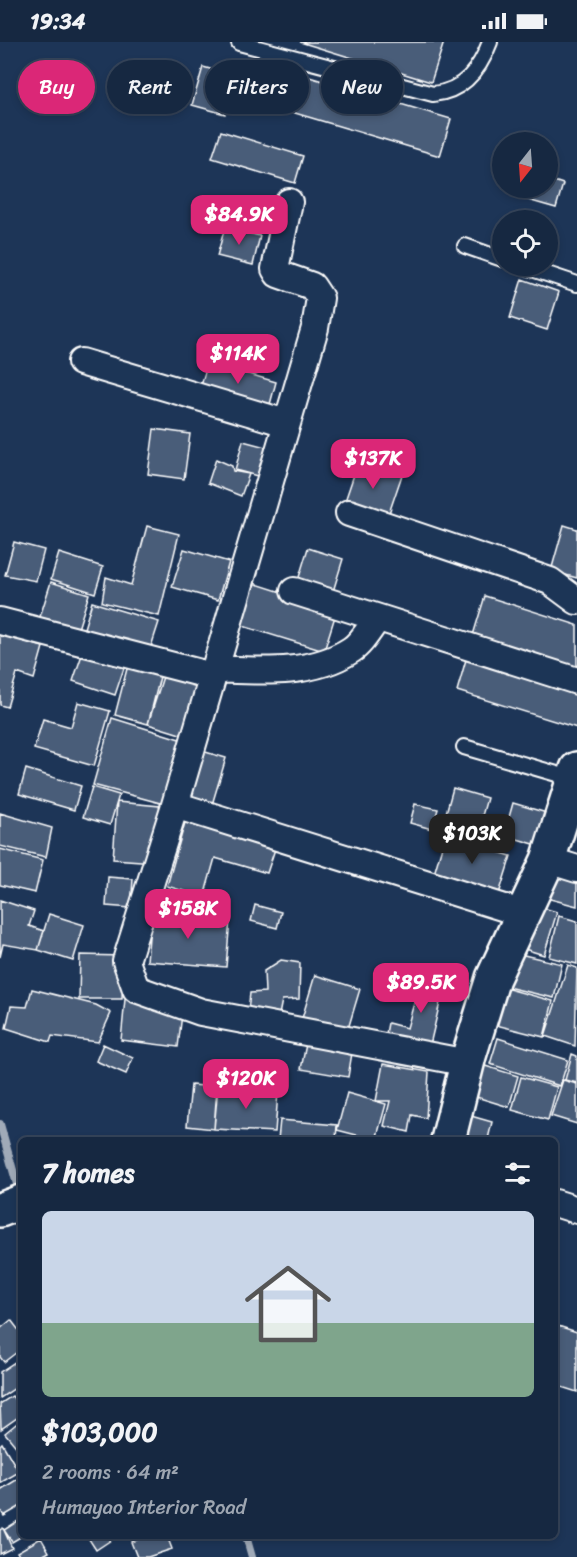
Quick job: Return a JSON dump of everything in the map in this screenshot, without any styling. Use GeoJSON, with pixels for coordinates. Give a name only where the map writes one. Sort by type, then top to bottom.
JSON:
{"type":"FeatureCollection","features":[{"type":"Feature","properties":{"kind":"street"},"geometry":{"type":"LineString","coordinates":[[289,202],[275,269],[278,274],[312,286],[320,298],[315,328],[175,805],[126,961],[136,989],[201,1012],[468,1063]]}},
{"type":"Feature","properties":{"kind":"street"},"geometry":{"type":"LineString","coordinates":[[81,362],[286,423]]}},
{"type":"Feature","properties":{"kind":"street"},"geometry":{"type":"LineString","coordinates":[[349,513],[550,581],[577,601]]}},
{"type":"Feature","properties":{"kind":"street"},"geometry":{"type":"LineString","coordinates":[[294,591],[577,681]]}},
{"type":"Feature","properties":{"kind":"street"},"geometry":{"type":"LineString","coordinates":[[0,621],[213,672],[275,672],[326,662],[353,649],[378,618]]}},
{"type":"Feature","properties":{"kind":"street"},"geometry":{"type":"LineString","coordinates":[[449,1137],[493,978],[521,914],[562,864],[575,774]]}},
{"type":"Feature","properties":{"kind":"street"},"geometry":{"type":"LineString","coordinates":[[175,805],[521,914]]}},
{"type":"Feature","properties":{"kind":"street"},"geometry":{"type":"LineString","coordinates":[[0,1210],[18,1203]]}},
{"type":"Feature","properties":{"kind":"lane"},"geometry":{"type":"LineString","coordinates":[[239,43],[433,94],[452,91],[464,84],[486,54],[490,42]]}},
{"type":"Feature","properties":{"kind":"lane"},"geometry":{"type":"LineString","coordinates":[[465,246],[492,255]]}},
{"type":"Feature","properties":{"kind":"lane"},"geometry":{"type":"LineString","coordinates":[[553,276],[577,284]]}},
{"type":"Feature","properties":{"kind":"lane"},"geometry":{"type":"LineString","coordinates":[[464,747],[575,774]]}},
{"type":"Feature","properties":{"kind":"building"},"geometry":{"type":"Polygon","coordinates":[[[300,42],[444,42],[431,82],[403,73],[403,60],[359,60],[300,42]]]}},
{"type":"Feature","properties":{"kind":"building"},"geometry":{"type":"Polygon","coordinates":[[[203,67],[205,68],[205,109],[193,105],[203,67]]]}},
{"type":"Feature","properties":{"kind":"building"},"geometry":{"type":"Polygon","coordinates":[[[309,77],[321,80],[321,114],[403,114],[403,105],[451,119],[440,156],[298,114],[309,114],[309,77]]]}},
{"type":"Feature","properties":{"kind":"building"},"geometry":{"type":"Polygon","coordinates":[[[221,131],[303,156],[295,183],[212,158],[221,131]]]}},
{"type":"Feature","properties":{"kind":"building"},"geometry":{"type":"Polygon","coordinates":[[[558,182],[563,184],[556,208],[521,198],[558,198],[558,182]]]}},
{"type":"Feature","properties":{"kind":"building"},"geometry":{"type":"Polygon","coordinates":[[[225,227],[260,236],[253,265],[217,256],[225,227]]]}},
{"type":"Feature","properties":{"kind":"building"},"geometry":{"type":"Polygon","coordinates":[[[522,279],[559,292],[547,330],[510,318],[522,279]]]}},
{"type":"Feature","properties":{"kind":"building"},"geometry":{"type":"Polygon","coordinates":[[[208,362],[276,382],[269,408],[200,389],[208,362]]]}},
{"type":"Feature","properties":{"kind":"building"},"geometry":{"type":"Polygon","coordinates":[[[154,429],[190,434],[184,479],[148,474],[154,429]]]}},
{"type":"Feature","properties":{"kind":"building"},"geometry":{"type":"Polygon","coordinates":[[[243,441],[277,450],[269,479],[235,470],[243,441]]]}},
{"type":"Feature","properties":{"kind":"building"},"geometry":{"type":"Polygon","coordinates":[[[216,459],[232,466],[233,471],[249,474],[241,496],[208,483],[216,459]]]}},
{"type":"Feature","properties":{"kind":"building"},"geometry":{"type":"Polygon","coordinates":[[[359,460],[402,475],[387,519],[344,504],[359,460]]]}},
{"type":"Feature","properties":{"kind":"building"},"geometry":{"type":"Polygon","coordinates":[[[564,525],[577,529],[577,578],[551,571],[564,525]]]}},
{"type":"Feature","properties":{"kind":"building"},"geometry":{"type":"Polygon","coordinates":[[[147,526],[179,534],[159,616],[102,602],[106,577],[131,585],[147,526]]]}},
{"type":"Feature","properties":{"kind":"building"},"geometry":{"type":"Polygon","coordinates":[[[14,542],[44,550],[36,581],[5,575],[14,542]]]}},
{"type":"Feature","properties":{"kind":"building"},"geometry":{"type":"Polygon","coordinates":[[[308,548],[343,559],[331,598],[296,587],[308,548]]]}},
{"type":"Feature","properties":{"kind":"building"},"geometry":{"type":"Polygon","coordinates":[[[184,549],[229,562],[218,600],[172,587],[184,549]]]}},
{"type":"Feature","properties":{"kind":"building"},"geometry":{"type":"Polygon","coordinates":[[[59,553],[103,567],[95,593],[51,579],[59,553]]]}},
{"type":"Feature","properties":{"kind":"building"},"geometry":{"type":"Polygon","coordinates":[[[244,580],[337,610],[324,651],[230,622],[244,580]]]}},
{"type":"Feature","properties":{"kind":"building"},"geometry":{"type":"Polygon","coordinates":[[[51,582],[89,594],[76,635],[38,623],[51,582]]]}},
{"type":"Feature","properties":{"kind":"building"},"geometry":{"type":"Polygon","coordinates":[[[485,596],[577,625],[577,678],[470,645],[485,596]]]}},
{"type":"Feature","properties":{"kind":"building"},"geometry":{"type":"Polygon","coordinates":[[[92,602],[159,622],[148,656],[82,635],[92,602]]]}},
{"type":"Feature","properties":{"kind":"building"},"geometry":{"type":"Polygon","coordinates":[[[0,634],[43,647],[34,679],[17,673],[7,707],[0,705],[0,634]]]}},
{"type":"Feature","properties":{"kind":"building"},"geometry":{"type":"Polygon","coordinates":[[[85,646],[127,659],[115,695],[73,681],[85,646]]]}},
{"type":"Feature","properties":{"kind":"building"},"geometry":{"type":"Polygon","coordinates":[[[469,649],[577,683],[577,728],[457,691],[469,649]]]}},
{"type":"Feature","properties":{"kind":"building"},"geometry":{"type":"Polygon","coordinates":[[[129,661],[162,669],[148,724],[115,715],[129,661]]]}},
{"type":"Feature","properties":{"kind":"building"},"geometry":{"type":"Polygon","coordinates":[[[166,667],[208,680],[190,737],[148,724],[166,667]]]}},
{"type":"Feature","properties":{"kind":"building"},"geometry":{"type":"Polygon","coordinates":[[[78,702],[110,711],[94,766],[34,749],[43,719],[71,727],[78,702]]]}},
{"type":"Feature","properties":{"kind":"building"},"geometry":{"type":"Polygon","coordinates":[[[112,718],[186,741],[164,804],[93,785],[112,718]]]}},
{"type":"Feature","properties":{"kind":"building"},"geometry":{"type":"Polygon","coordinates":[[[195,749],[226,758],[211,808],[179,798],[195,749]]]}},
{"type":"Feature","properties":{"kind":"building"},"geometry":{"type":"Polygon","coordinates":[[[26,769],[81,786],[74,810],[19,794],[26,769]]]}},
{"type":"Feature","properties":{"kind":"building"},"geometry":{"type":"Polygon","coordinates":[[[92,787],[119,795],[110,825],[83,817],[92,787]]]}},
{"type":"Feature","properties":{"kind":"building"},"geometry":{"type":"Polygon","coordinates":[[[453,788],[487,798],[475,841],[441,831],[453,788]]]}},
{"type":"Feature","properties":{"kind":"building"},"geometry":{"type":"Polygon","coordinates":[[[117,802],[160,806],[155,862],[113,859],[117,802]]]}},
{"type":"Feature","properties":{"kind":"building"},"geometry":{"type":"Polygon","coordinates":[[[513,803],[557,816],[547,848],[504,835],[513,803]]]}},
{"type":"Feature","properties":{"kind":"building"},"geometry":{"type":"Polygon","coordinates":[[[415,804],[438,809],[432,829],[410,823],[415,804]]]}},
{"type":"Feature","properties":{"kind":"building"},"geometry":{"type":"Polygon","coordinates":[[[188,812],[278,840],[267,873],[215,858],[204,897],[167,886],[188,812]]]}},
{"type":"Feature","properties":{"kind":"building"},"geometry":{"type":"Polygon","coordinates":[[[0,813],[52,828],[46,857],[0,846],[0,813]]]}},
{"type":"Feature","properties":{"kind":"building"},"geometry":{"type":"Polygon","coordinates":[[[445,836],[511,856],[499,894],[434,874],[445,836]]]}},
{"type":"Feature","properties":{"kind":"building"},"geometry":{"type":"Polygon","coordinates":[[[0,849],[43,860],[35,893],[0,885],[0,849]]]}},
{"type":"Feature","properties":{"kind":"building"},"geometry":{"type":"Polygon","coordinates":[[[557,870],[577,875],[577,906],[550,899],[557,870]]]}},
{"type":"Feature","properties":{"kind":"building"},"geometry":{"type":"Polygon","coordinates":[[[108,877],[133,879],[131,908],[106,906],[108,877]]]}},
{"type":"Feature","properties":{"kind":"building"},"geometry":{"type":"Polygon","coordinates":[[[0,900],[34,911],[29,926],[44,931],[38,950],[3,944],[0,957],[0,900]]]}},
{"type":"Feature","properties":{"kind":"building"},"geometry":{"type":"Polygon","coordinates":[[[255,905],[281,912],[277,928],[251,921],[255,905]]]}},
{"type":"Feature","properties":{"kind":"building"},"geometry":{"type":"Polygon","coordinates":[[[533,905],[557,912],[544,955],[521,948],[533,905]]]}},
{"type":"Feature","properties":{"kind":"building"},"geometry":{"type":"Polygon","coordinates":[[[151,913],[230,919],[226,967],[147,961],[151,913]]]}},
{"type":"Feature","properties":{"kind":"building"},"geometry":{"type":"Polygon","coordinates":[[[49,914],[84,925],[73,961],[38,950],[49,914]]]}},
{"type":"Feature","properties":{"kind":"building"},"geometry":{"type":"Polygon","coordinates":[[[559,916],[577,921],[577,964],[549,957],[559,916]]]}},
{"type":"Feature","properties":{"kind":"building"},"geometry":{"type":"Polygon","coordinates":[[[507,951],[562,964],[554,998],[499,985],[507,951]]]}},
{"type":"Feature","properties":{"kind":"building"},"geometry":{"type":"Polygon","coordinates":[[[80,955],[123,956],[122,999],[79,999],[80,955]]]}},
{"type":"Feature","properties":{"kind":"building"},"geometry":{"type":"Polygon","coordinates":[[[281,960],[300,963],[299,999],[282,1000],[279,1015],[248,1011],[250,993],[265,992],[264,971],[281,960]]]}},
{"type":"Feature","properties":{"kind":"building"},"geometry":{"type":"Polygon","coordinates":[[[568,965],[577,968],[575,1046],[545,1036],[568,965]]]}},
{"type":"Feature","properties":{"kind":"building"},"geometry":{"type":"Polygon","coordinates":[[[423,971],[446,977],[429,1049],[385,1039],[388,1023],[407,1028],[423,971]]]}},
{"type":"Feature","properties":{"kind":"building"},"geometry":{"type":"Polygon","coordinates":[[[315,975],[360,989],[345,1039],[300,1025],[315,975]]]}},
{"type":"Feature","properties":{"kind":"building"},"geometry":{"type":"Polygon","coordinates":[[[497,986],[553,1001],[544,1037],[488,1023],[497,986]]]}},
{"type":"Feature","properties":{"kind":"building"},"geometry":{"type":"Polygon","coordinates":[[[32,989],[96,1005],[111,1013],[98,1042],[52,1036],[50,1042],[6,1028],[11,1006],[27,1007],[32,989]]]}},
{"type":"Feature","properties":{"kind":"building"},"geometry":{"type":"Polygon","coordinates":[[[125,999],[183,1006],[178,1047],[121,1040],[125,999]]]}},
{"type":"Feature","properties":{"kind":"building"},"geometry":{"type":"Polygon","coordinates":[[[498,1038],[568,1060],[560,1086],[490,1064],[498,1038]]]}},
{"type":"Feature","properties":{"kind":"building"},"geometry":{"type":"Polygon","coordinates":[[[307,1039],[353,1047],[348,1077],[301,1069],[307,1039]]]}},
{"type":"Feature","properties":{"kind":"building"},"geometry":{"type":"Polygon","coordinates":[[[103,1044],[133,1058],[126,1074],[96,1061],[103,1044]]]}},
{"type":"Feature","properties":{"kind":"building"},"geometry":{"type":"Polygon","coordinates":[[[572,1054],[577,1056],[577,1083],[565,1080],[572,1054]]]}},
{"type":"Feature","properties":{"kind":"building"},"geometry":{"type":"Polygon","coordinates":[[[383,1064],[429,1072],[426,1118],[412,1115],[409,1132],[384,1126],[390,1101],[376,1101],[383,1064]]]}},
{"type":"Feature","properties":{"kind":"building"},"geometry":{"type":"Polygon","coordinates":[[[482,1065],[518,1076],[509,1107],[473,1096],[482,1065]]]}},
{"type":"Feature","properties":{"kind":"building"},"geometry":{"type":"Polygon","coordinates":[[[521,1077],[557,1087],[548,1120],[512,1110],[521,1077]]]}},
{"type":"Feature","properties":{"kind":"building"},"geometry":{"type":"Polygon","coordinates":[[[563,1080],[577,1084],[577,1124],[551,1116],[563,1080]]]}},
{"type":"Feature","properties":{"kind":"building"},"geometry":{"type":"Polygon","coordinates":[[[191,1085],[217,1087],[214,1129],[187,1126],[191,1085]]]}},
{"type":"Feature","properties":{"kind":"building"},"geometry":{"type":"Polygon","coordinates":[[[218,1086],[278,1092],[275,1132],[214,1129],[218,1086]]]}},
{"type":"Feature","properties":{"kind":"building"},"geometry":{"type":"Polygon","coordinates":[[[347,1093],[386,1104],[377,1137],[364,1137],[337,1130],[347,1093]]]}},
{"type":"Feature","properties":{"kind":"building"},"geometry":{"type":"Polygon","coordinates":[[[464,1114],[492,1122],[488,1137],[458,1137],[464,1114]]]}},
{"type":"Feature","properties":{"kind":"building"},"geometry":{"type":"Polygon","coordinates":[[[280,1120],[337,1125],[336,1137],[278,1137],[280,1120]]]}},
{"type":"Feature","properties":{"kind":"building"},"geometry":{"type":"Polygon","coordinates":[[[11,1320],[18,1329],[18,1351],[4,1362],[0,1357],[0,1329],[11,1320]]]}},
{"type":"Feature","properties":{"kind":"building"},"geometry":{"type":"Polygon","coordinates":[[[558,1326],[577,1332],[577,1392],[558,1386],[558,1326]]]}},
{"type":"Feature","properties":{"kind":"building"},"geometry":{"type":"Polygon","coordinates":[[[18,1360],[18,1386],[0,1398],[0,1372],[18,1360]]]}},
{"type":"Feature","properties":{"kind":"building"},"geometry":{"type":"Polygon","coordinates":[[[12,1396],[18,1404],[18,1417],[1,1429],[0,1404],[12,1396]]]}},
{"type":"Feature","properties":{"kind":"building"},"geometry":{"type":"Polygon","coordinates":[[[18,1422],[18,1449],[5,1433],[18,1422]]]}},
{"type":"Feature","properties":{"kind":"building"},"geometry":{"type":"Polygon","coordinates":[[[2,1443],[18,1473],[0,1483],[0,1445],[2,1443]]]}},
{"type":"Feature","properties":{"kind":"building"},"geometry":{"type":"Polygon","coordinates":[[[18,1479],[18,1508],[4,1516],[0,1510],[0,1490],[18,1479]]]}},
{"type":"Feature","properties":{"kind":"building"},"geometry":{"type":"Polygon","coordinates":[[[18,1521],[18,1538],[12,1542],[4,1530],[18,1521]]]}},
{"type":"Feature","properties":{"kind":"building"},"geometry":{"type":"Polygon","coordinates":[[[3,1528],[12,1548],[0,1554],[0,1530],[3,1528]]]}},
{"type":"Feature","properties":{"kind":"building"},"geometry":{"type":"Polygon","coordinates":[[[42,1539],[49,1552],[40,1557],[20,1557],[17,1552],[42,1539]]]}},
{"type":"Feature","properties":{"kind":"building"},"geometry":{"type":"Polygon","coordinates":[[[89,1539],[112,1539],[96,1550],[89,1539]]]}},
{"type":"Feature","properties":{"kind":"building"},"geometry":{"type":"Polygon","coordinates":[[[139,1539],[168,1539],[172,1549],[148,1557],[137,1557],[131,1542],[139,1539]]]}},
{"type":"Feature","properties":{"kind":"waterway"},"geometry":{"type":"LineString","coordinates":[[0,1124],[18,1188]]}},
{"type":"Feature","properties":{"kind":"waterway"},"geometry":{"type":"LineString","coordinates":[[247,1539],[252,1557]]}}]}
